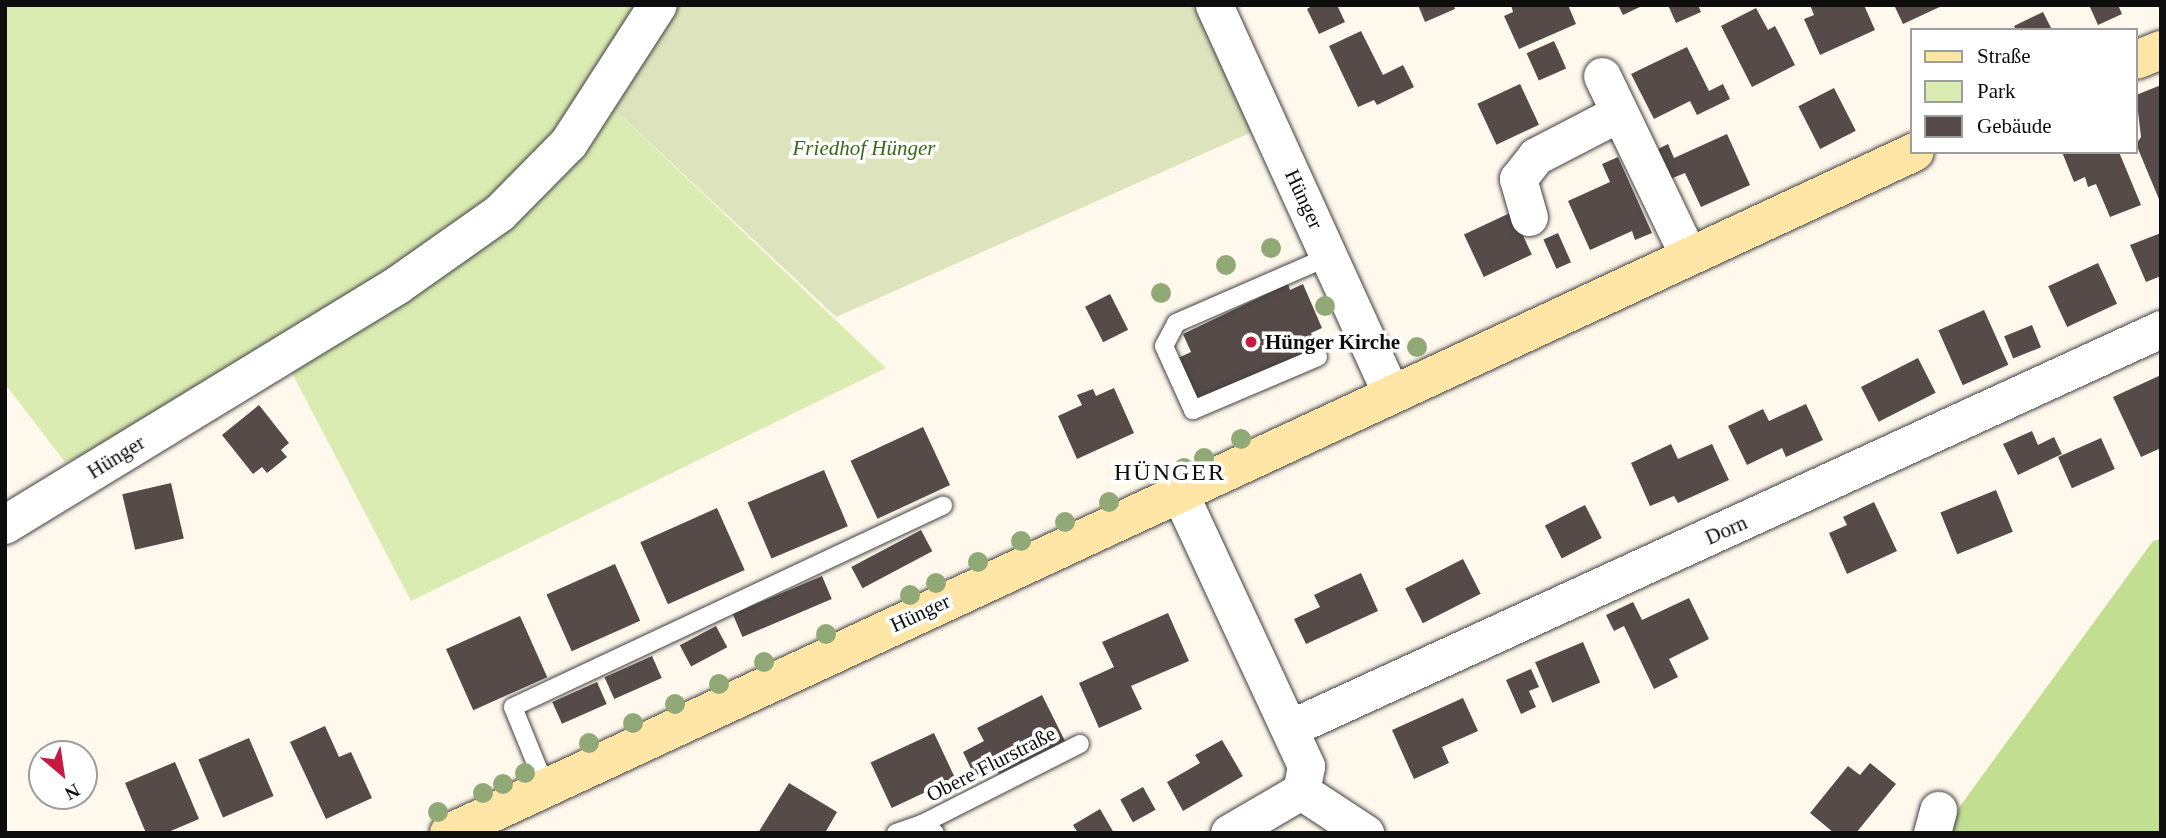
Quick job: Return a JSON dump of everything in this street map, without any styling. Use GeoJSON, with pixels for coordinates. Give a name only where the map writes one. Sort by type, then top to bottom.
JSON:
{"type":"FeatureCollection","features":[{"type":"Feature","properties":{"kind":"main road"},"geometry":{"type":"LineString","coordinates":[[2138,59],[2161,50]]}},
{"type":"Feature","properties":{"kind":"main road","name":"Hünger"},"geometry":{"type":"LineString","coordinates":[[449,833],[1688,255],[1911,154]]}},
{"type":"Feature","properties":{"kind":"street","name":"Hünger"},"geometry":{"type":"LineString","coordinates":[[5,525],[398,285],[500,213],[569,143],[658,5]]}},
{"type":"Feature","properties":{"kind":"street","name":"Hünger"},"geometry":{"type":"LineString","coordinates":[[1214,5],[1391,394]]}},
{"type":"Feature","properties":{"kind":"street"},"geometry":{"type":"LineString","coordinates":[[1602,76],[1688,255]]}},
{"type":"Feature","properties":{"kind":"street"},"geometry":{"type":"LineString","coordinates":[[1529,217],[1518,179],[1536,156],[1619,113]]}},
{"type":"Feature","properties":{"kind":"street","name":"Dorn"},"geometry":{"type":"LineString","coordinates":[[1290,728],[2161,329]]}},
{"type":"Feature","properties":{"kind":"street"},"geometry":{"type":"LineString","coordinates":[[1179,492],[1306,766],[1301,791],[1229,833]]}},
{"type":"Feature","properties":{"kind":"street"},"geometry":{"type":"LineString","coordinates":[[1301,791],[1365,833]]}},
{"type":"Feature","properties":{"kind":"lane"},"geometry":{"type":"LineString","coordinates":[[1318,357],[1193,410],[1164,346],[1176,323],[1330,256]]}},
{"type":"Feature","properties":{"kind":"lane"},"geometry":{"type":"LineString","coordinates":[[546,788],[513,707],[943,506]]}},
{"type":"Feature","properties":{"kind":"lane","name":"Obere Flurstraße"},"geometry":{"type":"LineString","coordinates":[[896,833],[929,828],[1080,744]]}},
{"type":"Feature","properties":{"kind":"green space"},"geometry":{"type":"Polygon","coordinates":[[[5,5],[645,5],[591,93],[614,109],[886,368],[411,601],[291,371],[65,462],[5,384],[5,5]]]}},
{"type":"Feature","properties":{"kind":"green space","name":"Friedhof Hünger"},"geometry":{"type":"Polygon","coordinates":[[[677,5],[1193,5],[1252,132],[836,317],[614,109],[677,5]]]}},
{"type":"Feature","properties":{"kind":"green space"},"geometry":{"type":"Polygon","coordinates":[[[2161,539],[2161,833],[1951,833],[1958,809],[2153,541],[2161,539]]]}},
{"type":"Feature","properties":{"kind":"building"},"geometry":{"type":"Polygon","coordinates":[[[1314,5],[1337,5],[1345,22],[1319,34],[1307,9],[1314,5]]]}},
{"type":"Feature","properties":{"kind":"building"},"geometry":{"type":"Polygon","coordinates":[[[1418,5],[1454,5],[1455,9],[1425,22],[1418,5]]]}},
{"type":"Feature","properties":{"kind":"building"},"geometry":{"type":"Polygon","coordinates":[[[1511,5],[1568,5],[1576,24],[1519,49],[1504,16],[1513,12],[1511,5]]]}},
{"type":"Feature","properties":{"kind":"building"},"geometry":{"type":"Polygon","coordinates":[[[1618,5],[1644,5],[1623,15],[1618,5]]]}},
{"type":"Feature","properties":{"kind":"building"},"geometry":{"type":"Polygon","coordinates":[[[1668,5],[1698,5],[1701,12],[1676,23],[1668,5]]]}},
{"type":"Feature","properties":{"kind":"building"},"geometry":{"type":"Polygon","coordinates":[[[1810,5],[1864,5],[1875,30],[1820,55],[1804,19],[1814,15],[1810,5]]]}},
{"type":"Feature","properties":{"kind":"building"},"geometry":{"type":"Polygon","coordinates":[[[1894,5],[1944,5],[1903,24],[1894,5]]]}},
{"type":"Feature","properties":{"kind":"building"},"geometry":{"type":"Polygon","coordinates":[[[2089,5],[2118,5],[2122,14],[2098,25],[2089,5]]]}},
{"type":"Feature","properties":{"kind":"building"},"geometry":{"type":"Polygon","coordinates":[[[1756,8],[1768,30],[1775,26],[1795,65],[1752,87],[1721,26],[1756,8]]]}},
{"type":"Feature","properties":{"kind":"building"},"geometry":{"type":"Polygon","coordinates":[[[2043,12],[2051,28],[2015,28],[2014,26],[2043,12]]]}},
{"type":"Feature","properties":{"kind":"building"},"geometry":{"type":"Polygon","coordinates":[[[1361,31],[1383,75],[1403,65],[1414,87],[1377,105],[1374,100],[1358,107],[1329,46],[1361,31]]]}},
{"type":"Feature","properties":{"kind":"building"},"geometry":{"type":"Polygon","coordinates":[[[1554,41],[1566,68],[1539,81],[1527,53],[1554,41]]]}},
{"type":"Feature","properties":{"kind":"building"},"geometry":{"type":"Polygon","coordinates":[[[1687,47],[1709,91],[1723,84],[1730,99],[1697,115],[1690,101],[1654,119],[1631,74],[1687,47]]]}},
{"type":"Feature","properties":{"kind":"building"},"geometry":{"type":"Polygon","coordinates":[[[1520,84],[1539,125],[1496,145],[1477,104],[1520,84]]]}},
{"type":"Feature","properties":{"kind":"building"},"geometry":{"type":"Polygon","coordinates":[[[2161,85],[2161,204],[2138,149],[2141,137],[2138,94],[2161,85]]]}},
{"type":"Feature","properties":{"kind":"building"},"geometry":{"type":"Polygon","coordinates":[[[1834,88],[1856,131],[1820,149],[1798,106],[1834,88]]]}},
{"type":"Feature","properties":{"kind":"building"},"geometry":{"type":"Polygon","coordinates":[[[1727,134],[1750,185],[1701,207],[1685,173],[1670,179],[1656,150],[1668,144],[1674,158],[1727,134]]]}},
{"type":"Feature","properties":{"kind":"building"},"geometry":{"type":"Polygon","coordinates":[[[2063,154],[2120,154],[2141,205],[2110,217],[2096,184],[2088,187],[2085,177],[2074,182],[2063,154]]]}},
{"type":"Feature","properties":{"kind":"building"},"geometry":{"type":"Polygon","coordinates":[[[1618,157],[1652,233],[1635,240],[1632,231],[1590,250],[1568,201],[1610,182],[1602,164],[1618,157]]]}},
{"type":"Feature","properties":{"kind":"building"},"geometry":{"type":"Polygon","coordinates":[[[1512,212],[1532,255],[1484,277],[1464,234],[1512,212]]]}},
{"type":"Feature","properties":{"kind":"building"},"geometry":{"type":"Polygon","coordinates":[[[1558,233],[1571,262],[1556,269],[1543,240],[1558,233]]]}},
{"type":"Feature","properties":{"kind":"building"},"geometry":{"type":"Polygon","coordinates":[[[2161,233],[2161,276],[2146,282],[2130,245],[2161,233]]]}},
{"type":"Feature","properties":{"kind":"building"},"geometry":{"type":"Polygon","coordinates":[[[2098,263],[2117,304],[2067,327],[2048,286],[2098,263]]]}},
{"type":"Feature","properties":{"kind":"building","name":"Hünger Kirche"},"geometry":{"type":"Polygon","coordinates":[[[1288,284],[1290,290],[1303,284],[1322,328],[1311,333],[1318,350],[1199,405],[1178,358],[1191,352],[1183,334],[1288,284]]]}},
{"type":"Feature","properties":{"kind":"building"},"geometry":{"type":"Polygon","coordinates":[[[1110,294],[1128,330],[1103,342],[1085,307],[1110,294]]]}},
{"type":"Feature","properties":{"kind":"building"},"geometry":{"type":"Polygon","coordinates":[[[1984,310],[2008,365],[1963,385],[1938,330],[1984,310]]]}},
{"type":"Feature","properties":{"kind":"building"},"geometry":{"type":"Polygon","coordinates":[[[2032,325],[2041,347],[2013,358],[2004,336],[2032,325]]]}},
{"type":"Feature","properties":{"kind":"building"},"geometry":{"type":"Polygon","coordinates":[[[1918,358],[1936,393],[1879,422],[1861,387],[1918,358]]]}},
{"type":"Feature","properties":{"kind":"building"},"geometry":{"type":"Polygon","coordinates":[[[2161,375],[2161,448],[2141,457],[2113,397],[2161,375]]]}},
{"type":"Feature","properties":{"kind":"building"},"geometry":{"type":"Polygon","coordinates":[[[1114,388],[1134,433],[1077,459],[1058,416],[1082,405],[1077,395],[1093,389],[1096,396],[1114,388]]]}},
{"type":"Feature","properties":{"kind":"building"},"geometry":{"type":"Polygon","coordinates":[[[1806,404],[1823,440],[1786,457],[1782,448],[1747,465],[1728,426],[1763,409],[1769,421],[1806,404]]]}},
{"type":"Feature","properties":{"kind":"building"},"geometry":{"type":"Polygon","coordinates":[[[259,405],[289,443],[281,450],[287,457],[267,473],[262,467],[253,474],[222,435],[259,405]]]}},
{"type":"Feature","properties":{"kind":"building"},"geometry":{"type":"Polygon","coordinates":[[[923,427],[950,485],[878,519],[850,461],[923,427]]]}},
{"type":"Feature","properties":{"kind":"building"},"geometry":{"type":"Polygon","coordinates":[[[2032,431],[2038,445],[2054,437],[2062,454],[2018,475],[2003,444],[2032,431]]]}},
{"type":"Feature","properties":{"kind":"building"},"geometry":{"type":"Polygon","coordinates":[[[2101,438],[2115,469],[2072,488],[2058,457],[2101,438]]]}},
{"type":"Feature","properties":{"kind":"building"},"geometry":{"type":"Polygon","coordinates":[[[1671,444],[1678,459],[1712,444],[1729,480],[1678,503],[1674,496],[1650,506],[1631,463],[1671,444]]]}},
{"type":"Feature","properties":{"kind":"building"},"geometry":{"type":"Polygon","coordinates":[[[824,470],[848,526],[771,559],[748,502],[824,470]]]}},
{"type":"Feature","properties":{"kind":"building"},"geometry":{"type":"Polygon","coordinates":[[[171,483],[184,539],[135,550],[122,494],[171,483]]]}},
{"type":"Feature","properties":{"kind":"building"},"geometry":{"type":"Polygon","coordinates":[[[1996,490],[2013,532],[1957,554],[1940,512],[1996,490]]]}},
{"type":"Feature","properties":{"kind":"building"},"geometry":{"type":"Polygon","coordinates":[[[1874,502],[1897,551],[1847,574],[1829,533],[1847,525],[1843,517],[1874,502]]]}},
{"type":"Feature","properties":{"kind":"building"},"geometry":{"type":"Polygon","coordinates":[[[1585,505],[1602,538],[1562,558],[1545,525],[1585,505]]]}},
{"type":"Feature","properties":{"kind":"building"},"geometry":{"type":"Polygon","coordinates":[[[717,508],[745,570],[668,604],[640,542],[717,508]]]}},
{"type":"Feature","properties":{"kind":"building"},"geometry":{"type":"Polygon","coordinates":[[[921,530],[932,551],[863,588],[851,567],[921,530]]]}},
{"type":"Feature","properties":{"kind":"building"},"geometry":{"type":"Polygon","coordinates":[[[1463,559],[1481,594],[1423,623],[1405,589],[1463,559]]]}},
{"type":"Feature","properties":{"kind":"building"},"geometry":{"type":"Polygon","coordinates":[[[615,564],[640,621],[572,651],[546,595],[615,564]]]}},
{"type":"Feature","properties":{"kind":"building"},"geometry":{"type":"Polygon","coordinates":[[[1361,573],[1378,611],[1306,644],[1294,619],[1320,607],[1314,595],[1361,573]]]}},
{"type":"Feature","properties":{"kind":"building"},"geometry":{"type":"Polygon","coordinates":[[[822,576],[832,599],[742,637],[733,614],[822,576]]]}},
{"type":"Feature","properties":{"kind":"building"},"geometry":{"type":"Polygon","coordinates":[[[1689,598],[1709,639],[1669,659],[1678,677],[1654,689],[1624,626],[1614,631],[1606,615],[1633,602],[1642,620],[1689,598]]]}},
{"type":"Feature","properties":{"kind":"building"},"geometry":{"type":"Polygon","coordinates":[[[1168,613],[1189,661],[1131,686],[1142,709],[1099,728],[1079,683],[1114,667],[1102,642],[1168,613]]]}},
{"type":"Feature","properties":{"kind":"building"},"geometry":{"type":"Polygon","coordinates":[[[520,616],[547,677],[473,710],[446,649],[520,616]]]}},
{"type":"Feature","properties":{"kind":"building"},"geometry":{"type":"Polygon","coordinates":[[[716,626],[727,647],[691,666],[680,645],[716,626]]]}},
{"type":"Feature","properties":{"kind":"building"},"geometry":{"type":"Polygon","coordinates":[[[1583,642],[1600,683],[1552,703],[1535,662],[1583,642]]]}},
{"type":"Feature","properties":{"kind":"building"},"geometry":{"type":"Polygon","coordinates":[[[652,656],[662,678],[614,699],[604,677],[652,656]]]}},
{"type":"Feature","properties":{"kind":"building"},"geometry":{"type":"Polygon","coordinates":[[[1531,669],[1539,687],[1529,691],[1536,707],[1521,714],[1506,680],[1531,669]]]}},
{"type":"Feature","properties":{"kind":"building"},"geometry":{"type":"Polygon","coordinates":[[[597,682],[607,704],[562,724],[552,702],[597,682]]]}},
{"type":"Feature","properties":{"kind":"building"},"geometry":{"type":"Polygon","coordinates":[[[1042,695],[1065,741],[999,774],[995,766],[975,777],[963,752],[984,741],[977,728],[1042,695]]]}},
{"type":"Feature","properties":{"kind":"building"},"geometry":{"type":"Polygon","coordinates":[[[1463,698],[1478,731],[1442,747],[1449,763],[1414,779],[1392,730],[1463,698]]]}},
{"type":"Feature","properties":{"kind":"building"},"geometry":{"type":"Polygon","coordinates":[[[325,726],[339,757],[351,752],[372,798],[326,819],[290,742],[325,726]]]}},
{"type":"Feature","properties":{"kind":"building"},"geometry":{"type":"Polygon","coordinates":[[[934,733],[955,778],[892,808],[871,763],[934,733]]]}},
{"type":"Feature","properties":{"kind":"building"},"geometry":{"type":"Polygon","coordinates":[[[249,738],[274,796],[223,817],[198,759],[249,738]]]}},
{"type":"Feature","properties":{"kind":"building"},"geometry":{"type":"Polygon","coordinates":[[[1222,740],[1243,776],[1183,811],[1167,782],[1200,763],[1195,755],[1222,740]]]}},
{"type":"Feature","properties":{"kind":"building"},"geometry":{"type":"Polygon","coordinates":[[[175,762],[199,819],[166,833],[146,833],[125,783],[175,762]]]}},
{"type":"Feature","properties":{"kind":"building"},"geometry":{"type":"Polygon","coordinates":[[[1870,763],[1896,784],[1856,833],[1834,833],[1810,813],[1848,766],[1860,775],[1870,763]]]}},
{"type":"Feature","properties":{"kind":"building"},"geometry":{"type":"Polygon","coordinates":[[[789,783],[837,812],[825,833],[758,833],[789,783]]]}},
{"type":"Feature","properties":{"kind":"building"},"geometry":{"type":"Polygon","coordinates":[[[1143,787],[1156,810],[1133,822],[1120,800],[1143,787]]]}},
{"type":"Feature","properties":{"kind":"building"},"geometry":{"type":"Polygon","coordinates":[[[1100,809],[1114,833],[1078,833],[1073,825],[1100,809]]]}},
{"type":"Feature","properties":{"kind":"place","name":"Hünger Kirche"},"geometry":{"type":"Point","coordinates":[1251,342]}},
{"type":"Feature","properties":{"kind":"district","name":"HÜNGER"},"geometry":{"type":"Point","coordinates":[1170,473]}}]}
